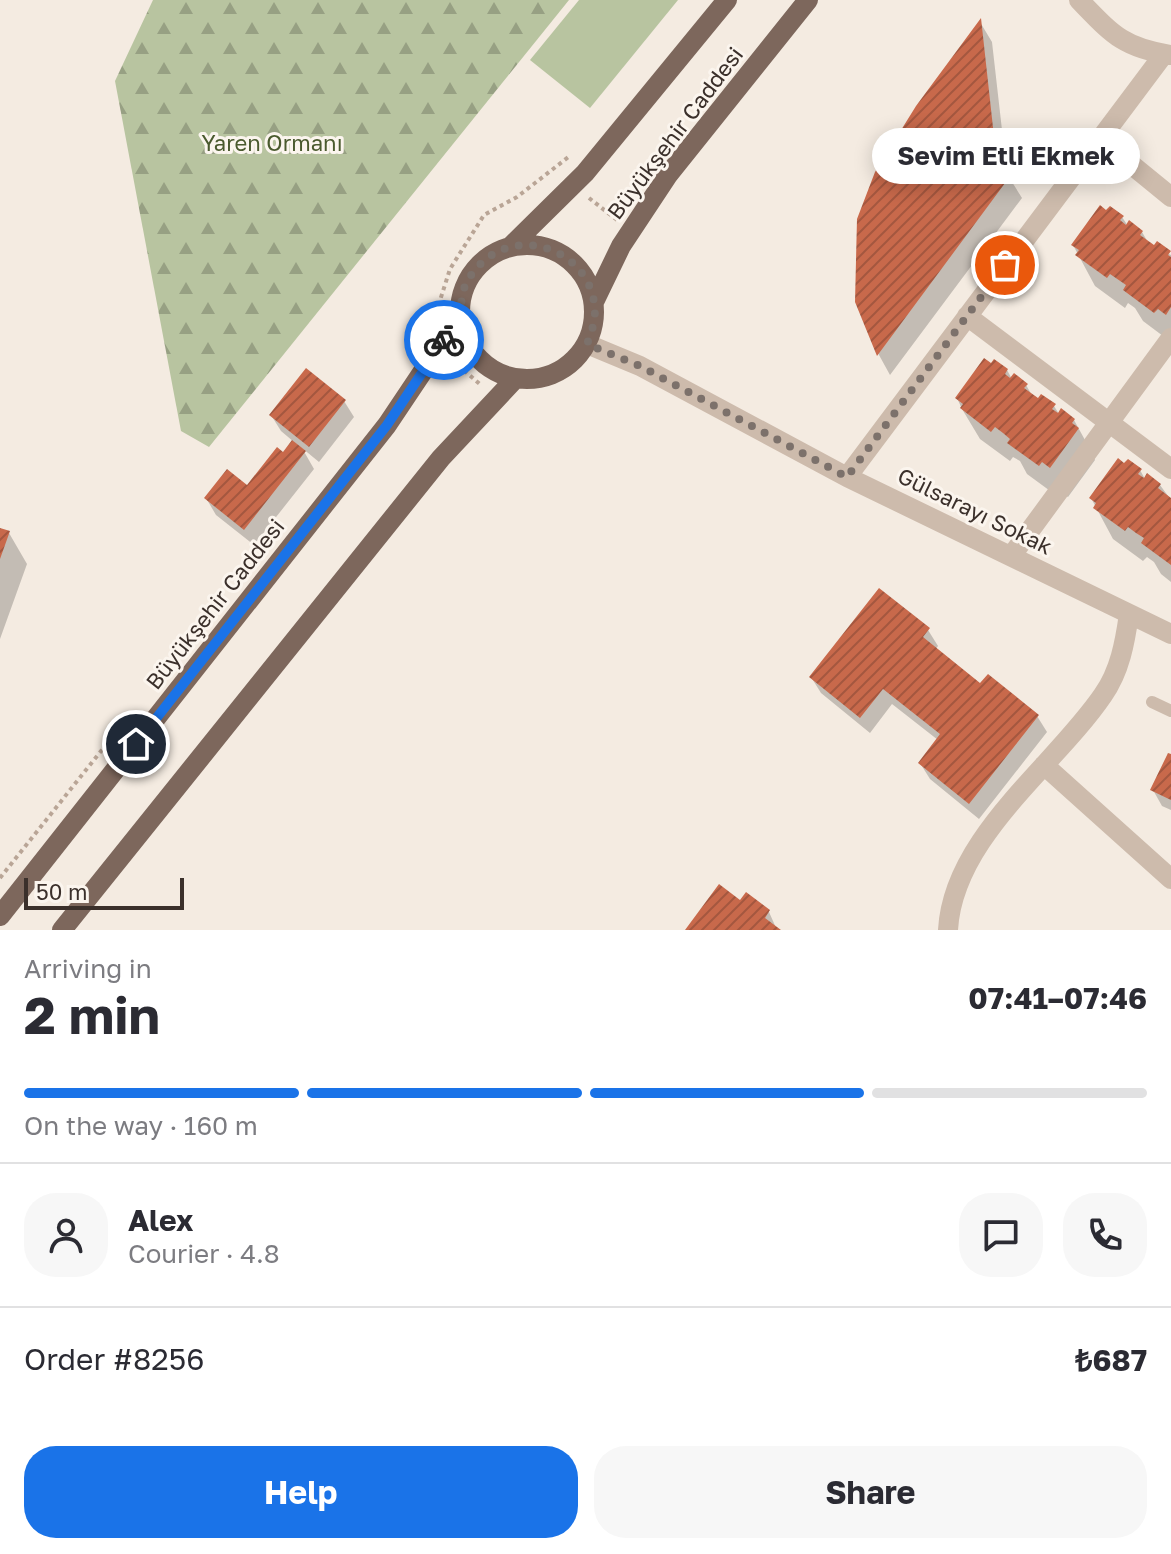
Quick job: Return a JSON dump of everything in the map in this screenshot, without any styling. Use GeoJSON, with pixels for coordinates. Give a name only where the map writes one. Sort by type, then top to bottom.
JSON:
{"type":"FeatureCollection","features":[{"type":"Feature","properties":{"kind":"main road","name":"Büyükşehir Caddesi"},"geometry":{"type":"LineString","coordinates":[[511,246],[572,185],[727,0]]}},
{"type":"Feature","properties":{"kind":"main road","name":"Büyükşehir Caddesi"},"geometry":{"type":"LineString","coordinates":[[594,302],[631,231],[668,175],[808,0]]}},
{"type":"Feature","properties":{"kind":"main road"},"geometry":{"type":"LineString","coordinates":[[534,245],[556,251],[575,264],[588,282],[594,302],[594,324],[587,344],[574,361],[557,374],[536,380],[515,379],[495,372],[478,358],[465,338],[460,316],[463,293],[473,272],[490,256],[511,246],[534,245]]}},
{"type":"Feature","properties":{"kind":"main road","name":"Büyükşehir Caddesi"},"geometry":{"type":"LineString","coordinates":[[0,916],[387,425],[460,316]]}},
{"type":"Feature","properties":{"kind":"main road"},"geometry":{"type":"LineString","coordinates":[[62,930],[441,458],[515,379]]}},
{"type":"Feature","properties":{"kind":"street"},"geometry":{"type":"LineString","coordinates":[[847,477],[1100,139],[1167,55],[1129,45],[1109,32],[1081,1]]}},
{"type":"Feature","properties":{"kind":"street"},"geometry":{"type":"LineString","coordinates":[[1100,139],[1171,197]]}},
{"type":"Feature","properties":{"kind":"street"},"geometry":{"type":"LineString","coordinates":[[967,316],[1171,469]]}},
{"type":"Feature","properties":{"kind":"street"},"geometry":{"type":"LineString","coordinates":[[1012,555],[1171,338]]}},
{"type":"Feature","properties":{"kind":"street","name":"Gülsarayı Sokak"},"geometry":{"type":"LineString","coordinates":[[587,344],[640,366],[847,477],[1171,634]]}},
{"type":"Feature","properties":{"kind":"street"},"geometry":{"type":"LineString","coordinates":[[948,930],[956,887],[976,848],[1104,694],[1123,653],[1129,614]]}},
{"type":"Feature","properties":{"kind":"street"},"geometry":{"type":"LineString","coordinates":[[1044,765],[1171,879]]}},
{"type":"Feature","properties":{"kind":"lane"},"geometry":{"type":"LineString","coordinates":[[1152,702],[1171,711]]}},
{"type":"Feature","properties":{"kind":"path"},"geometry":{"type":"LineString","coordinates":[[429,325],[450,269],[484,215],[517,197],[574,153]]}},
{"type":"Feature","properties":{"kind":"path"},"geometry":{"type":"LineString","coordinates":[[551,171],[631,231]]}},
{"type":"Feature","properties":{"kind":"path"},"geometry":{"type":"LineString","coordinates":[[438,348],[496,399]]}},
{"type":"Feature","properties":{"kind":"path"},"geometry":{"type":"LineString","coordinates":[[0,878],[116,733]]}},
{"type":"Feature","properties":{"kind":"green space","name":"Yaren Ormanı"},"geometry":{"type":"Polygon","coordinates":[[[153,0],[569,0],[209,447],[181,431],[115,81],[153,0]]]}},
{"type":"Feature","properties":{"kind":"green space"},"geometry":{"type":"Polygon","coordinates":[[[579,0],[678,0],[590,108],[530,60],[579,0]]]}},
{"type":"Feature","properties":{"kind":"building"},"geometry":{"type":"Polygon","coordinates":[[[981,18],[997,164],[1011,175],[877,356],[855,302],[857,219],[875,172],[916,106],[981,18]]]}},
{"type":"Feature","properties":{"kind":"building"},"geometry":{"type":"Polygon","coordinates":[[[1100,205],[1106,210],[1110,206],[1124,216],[1120,220],[1126,225],[1129,220],[1143,231],[1140,235],[1154,245],[1157,241],[1171,251],[1168,255],[1171,257],[1171,307],[1166,315],[1158,309],[1154,313],[1123,290],[1126,285],[1110,274],[1107,278],[1075,255],[1079,250],[1071,245],[1100,205]]]}},
{"type":"Feature","properties":{"kind":"building"},"geometry":{"type":"Polygon","coordinates":[[[984,358],[991,363],[994,359],[1008,369],[1005,374],[1010,378],[1014,373],[1028,384],[1024,388],[1038,398],[1041,394],[1056,404],[1052,409],[1058,413],[1061,408],[1075,419],[1072,423],[1079,428],[1050,468],[1042,462],[1039,466],[1007,443],[1010,439],[995,427],[991,432],[960,408],[963,404],[955,398],[984,358]]]}},
{"type":"Feature","properties":{"kind":"building"},"geometry":{"type":"Polygon","coordinates":[[[306,368],[346,400],[309,447],[269,415],[306,368]]]}},
{"type":"Feature","properties":{"kind":"building"},"geometry":{"type":"Polygon","coordinates":[[[292,440],[306,451],[244,530],[204,498],[227,469],[247,485],[277,447],[283,452],[292,440]]]}},
{"type":"Feature","properties":{"kind":"building"},"geometry":{"type":"Polygon","coordinates":[[[1118,458],[1124,463],[1128,459],[1142,469],[1138,474],[1144,478],[1147,473],[1161,484],[1158,488],[1171,498],[1171,565],[1141,543],[1144,538],[1128,527],[1125,531],[1093,508],[1096,503],[1089,498],[1118,458]]]}},
{"type":"Feature","properties":{"kind":"building"},"geometry":{"type":"Polygon","coordinates":[[[0,528],[10,531],[0,559],[0,528]]]}},
{"type":"Feature","properties":{"kind":"building"},"geometry":{"type":"Polygon","coordinates":[[[879,588],[930,628],[923,637],[980,683],[988,674],[1039,715],[969,804],[918,763],[940,734],[883,689],[860,718],[809,677],[879,588]]]}},
{"type":"Feature","properties":{"kind":"building"},"geometry":{"type":"Polygon","coordinates":[[[1168,753],[1171,754],[1171,800],[1150,790],[1168,753]]]}},
{"type":"Feature","properties":{"kind":"building"},"geometry":{"type":"Polygon","coordinates":[[[719,884],[740,900],[746,892],[770,910],[765,918],[781,930],[685,930],[719,884]]]}},
{"type":"Feature","properties":{"kind":"way so far"},"geometry":{"type":"LineString","coordinates":[[444,340],[460,316],[463,293],[473,272],[490,256],[511,246],[534,245],[556,251],[575,264],[588,282],[594,302],[594,324],[587,344],[640,366],[847,477],[1005,265]]}},
{"type":"Feature","properties":{"kind":"place","name":"Sevim Etli Ekmek"},"geometry":{"type":"Point","coordinates":[1005,265]}},
{"type":"Feature","properties":{"kind":"route"},"geometry":{"type":"LineString","coordinates":[[136,744],[387,425],[444,340]]}}]}
